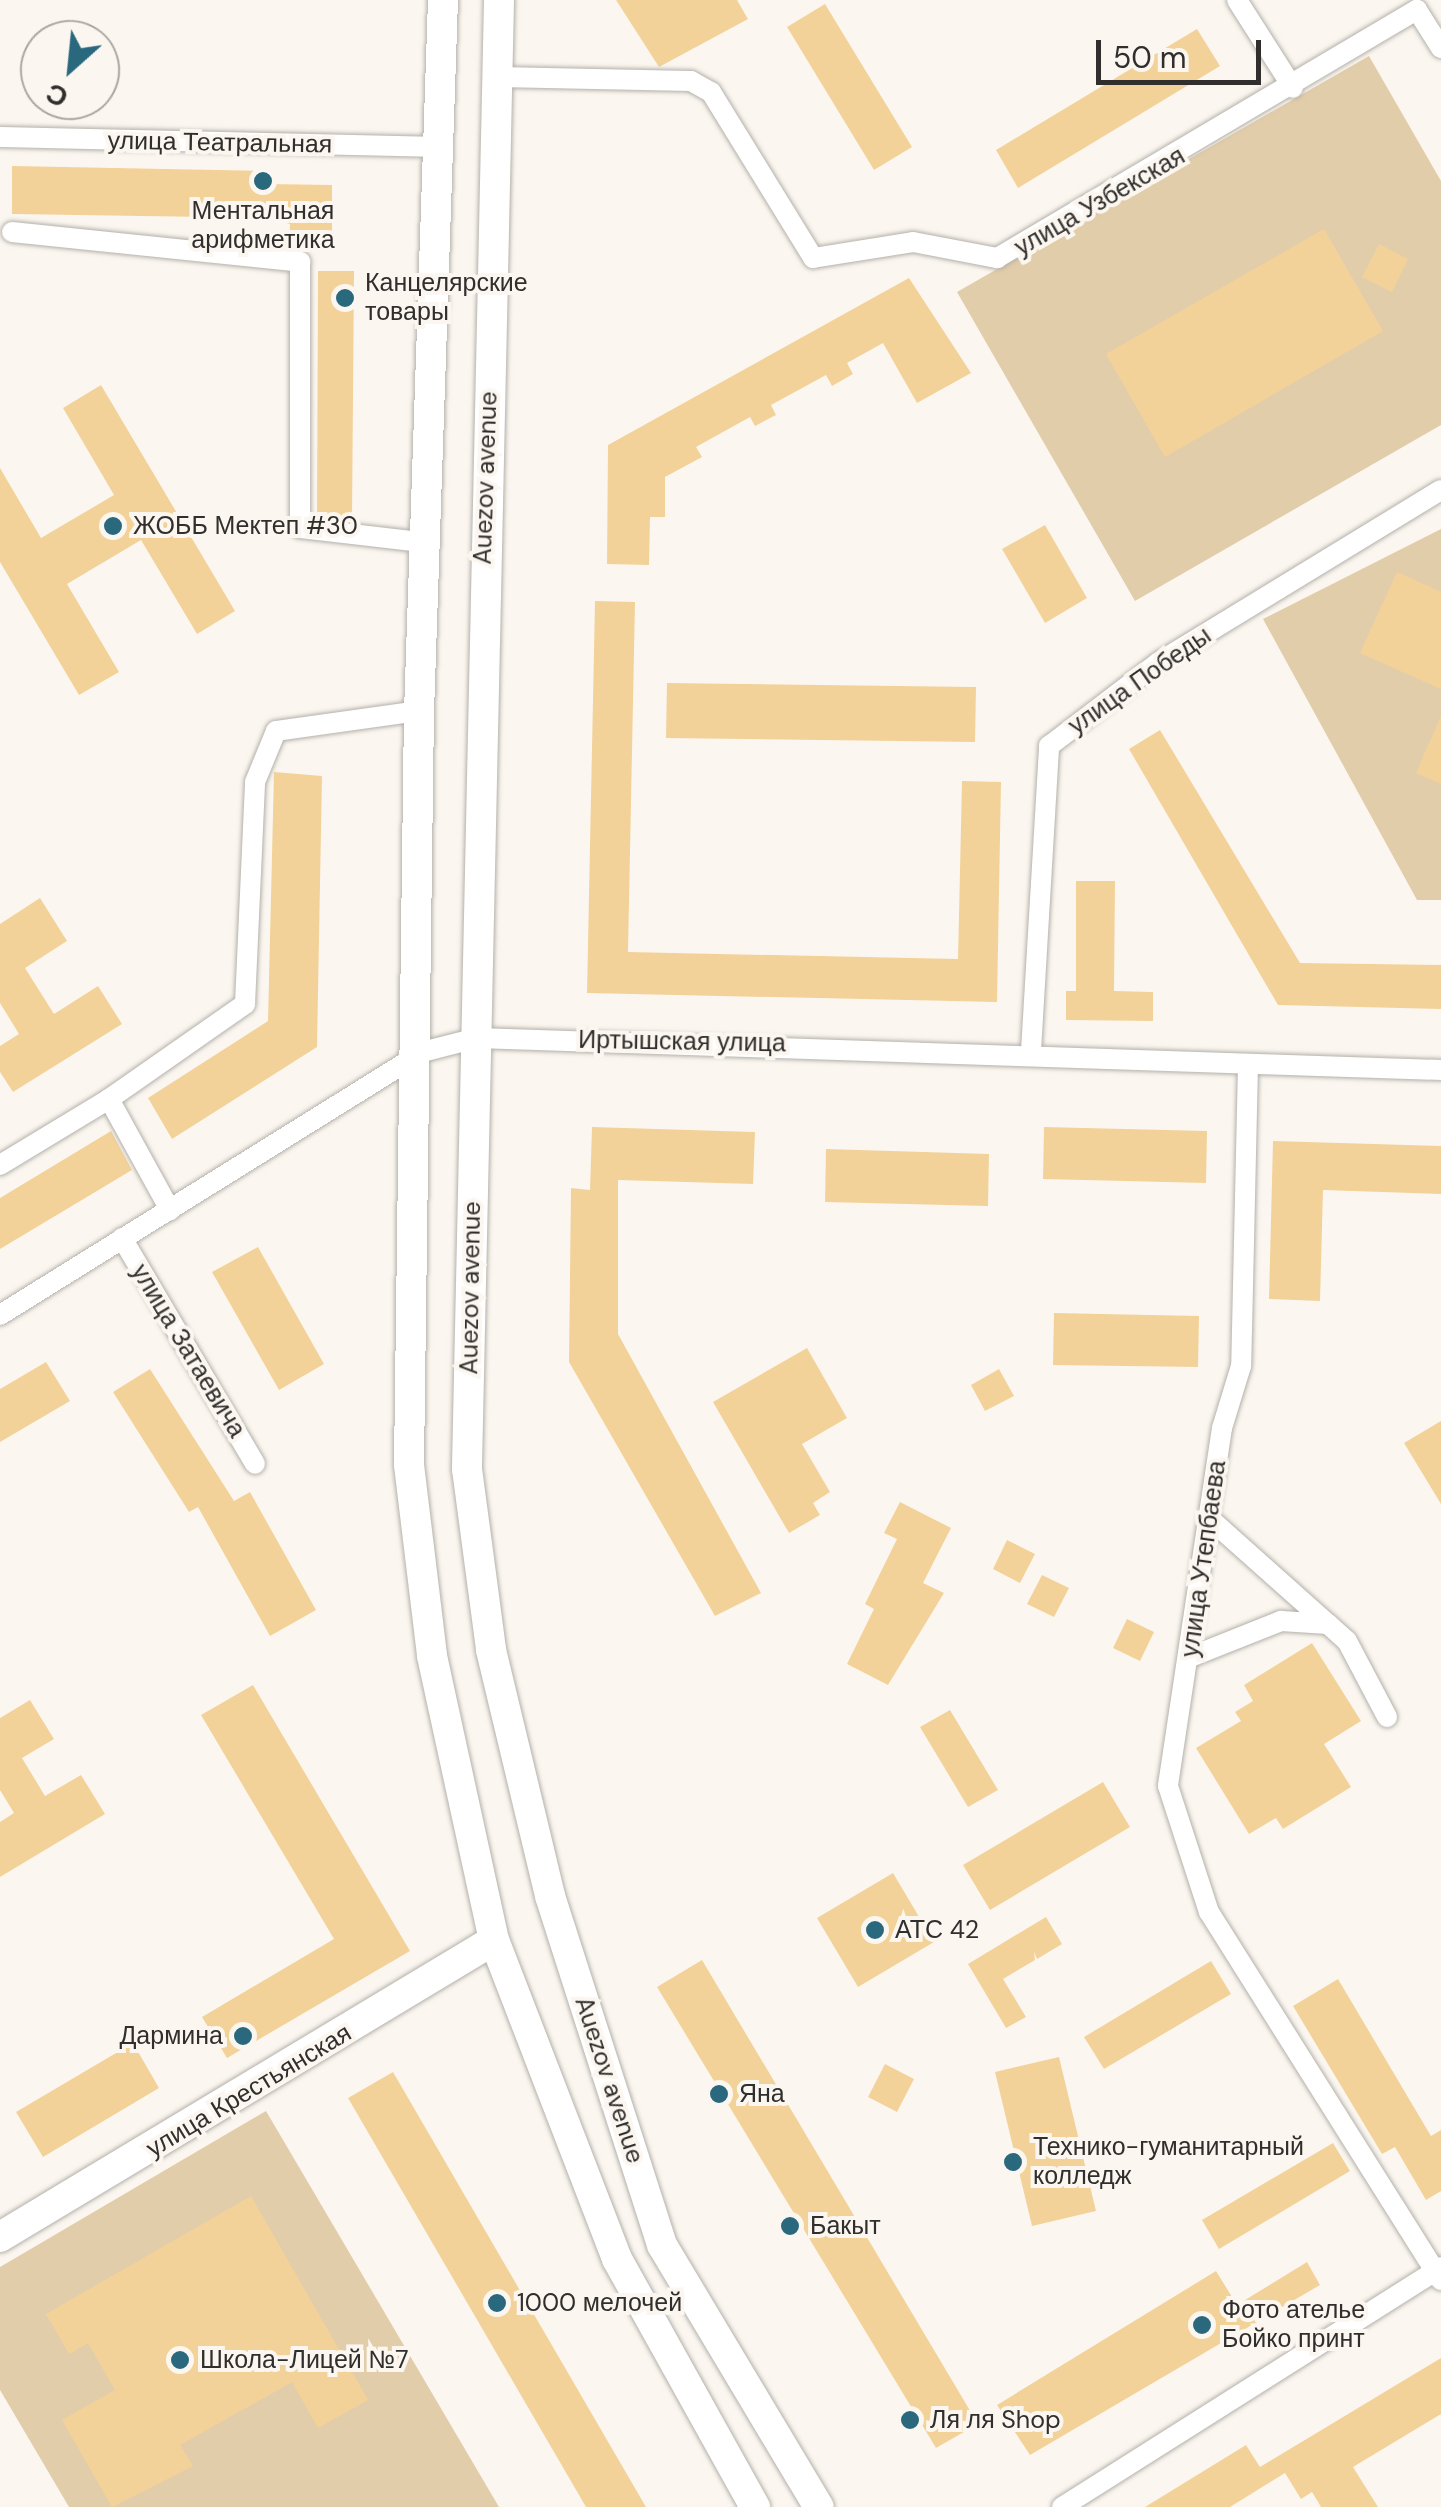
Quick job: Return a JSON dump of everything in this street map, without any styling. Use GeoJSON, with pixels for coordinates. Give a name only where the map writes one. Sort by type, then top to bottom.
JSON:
{"type":"FeatureCollection","features":[{"type":"Feature","properties":{"kind":"main road","name":"Auezov avenue"},"geometry":{"type":"LineString","coordinates":[[443,0],[442,146],[419,711],[422,1052],[409,1465],[432,1656],[494,1940],[617,2259],[756,2507]]}},
{"type":"Feature","properties":{"kind":"main road","name":"Auezov avenue"},"geometry":{"type":"LineString","coordinates":[[499,0],[467,1469],[496,1669],[550,1896],[662,2245],[820,2507]]}},
{"type":"Feature","properties":{"kind":"main road","name":"улица Крестьянская"},"geometry":{"type":"LineString","coordinates":[[0,2237],[494,1940]]}},
{"type":"Feature","properties":{"kind":"street"},"geometry":{"type":"LineString","coordinates":[[1237,0],[1293,88]]}},
{"type":"Feature","properties":{"kind":"street","name":"улица Узбекская"},"geometry":{"type":"LineString","coordinates":[[498,78],[691,81],[711,92],[813,258],[830,262],[914,242],[997,258],[1020,252],[1293,88],[1414,5],[1441,48]]}},
{"type":"Feature","properties":{"kind":"street","name":"улица Театральная"},"geometry":{"type":"LineString","coordinates":[[0,137],[442,146]]}},
{"type":"Feature","properties":{"kind":"street"},"geometry":{"type":"LineString","coordinates":[[12,232],[300,262],[300,528],[428,543]]}},
{"type":"Feature","properties":{"kind":"street","name":"улица Победы"},"geometry":{"type":"LineString","coordinates":[[1031,1050],[1049,746],[1159,662],[1441,490]]}},
{"type":"Feature","properties":{"kind":"street"},"geometry":{"type":"LineString","coordinates":[[0,1165],[109,1099],[245,1004],[255,782],[276,730],[419,711]]}},
{"type":"Feature","properties":{"kind":"street","name":"Иртышская улица"},"geometry":{"type":"LineString","coordinates":[[0,1315],[422,1052],[476,1038],[1031,1050],[1248,1065],[1441,1070]]}},
{"type":"Feature","properties":{"kind":"street","name":"улица Утепбаева"},"geometry":{"type":"LineString","coordinates":[[1248,1065],[1246,1306],[1210,1519],[1193,1656],[1168,1745],[1175,1825],[1209,1912],[1439,2272]]}},
{"type":"Feature","properties":{"kind":"street"},"geometry":{"type":"LineString","coordinates":[[109,1099],[170,1210]]}},
{"type":"Feature","properties":{"kind":"street","name":"улица Затаевича"},"geometry":{"type":"LineString","coordinates":[[122,1238],[255,1464]]}},
{"type":"Feature","properties":{"kind":"street"},"geometry":{"type":"LineString","coordinates":[[1210,1519],[1328,1624],[1387,1717]]}},
{"type":"Feature","properties":{"kind":"street"},"geometry":{"type":"LineString","coordinates":[[1193,1656],[1281,1621],[1328,1624]]}},
{"type":"Feature","properties":{"kind":"street"},"geometry":{"type":"LineString","coordinates":[[1062,2507],[1439,2272]]}},
{"type":"Feature","properties":{"kind":"shaded area"},"geometry":{"type":"Polygon","coordinates":[[[1369,56],[1441,181],[1441,425],[1135,601],[957,292],[1369,56]]]}},
{"type":"Feature","properties":{"kind":"shaded area"},"geometry":{"type":"Polygon","coordinates":[[[1441,529],[1441,900],[1417,900],[1263,619],[1441,529]]]}},
{"type":"Feature","properties":{"kind":"shaded area"},"geometry":{"type":"Polygon","coordinates":[[[266,2111],[499,2507],[69,2507],[0,2390],[0,2267],[266,2111]]]}},
{"type":"Feature","properties":{"kind":"building"},"geometry":{"type":"Polygon","coordinates":[[[616,0],[737,0],[748,19],[659,67],[616,0]]]}},
{"type":"Feature","properties":{"kind":"building"},"geometry":{"type":"Polygon","coordinates":[[[825,4],[912,147],[874,170],[787,27],[825,4]]]}},
{"type":"Feature","properties":{"kind":"building"},"geometry":{"type":"Polygon","coordinates":[[[1197,29],[1220,66],[1018,188],[996,150],[1197,29]]]}},
{"type":"Feature","properties":{"kind":"building"},"geometry":{"type":"Polygon","coordinates":[[[12,166],[269,171],[269,184],[332,185],[332,246],[289,246],[290,224],[268,218],[12,214],[12,166]]]}},
{"type":"Feature","properties":{"kind":"building"},"geometry":{"type":"Polygon","coordinates":[[[1324,229],[1383,331],[1165,457],[1106,354],[1324,229]]]}},
{"type":"Feature","properties":{"kind":"building"},"geometry":{"type":"Polygon","coordinates":[[[1379,244],[1408,259],[1392,292],[1362,277],[1379,244]]]}},
{"type":"Feature","properties":{"kind":"building"},"geometry":{"type":"Polygon","coordinates":[[[318,271],[354,271],[352,520],[317,516],[318,271]]]}},
{"type":"Feature","properties":{"kind":"building"},"geometry":{"type":"Polygon","coordinates":[[[909,278],[971,373],[917,403],[883,343],[847,363],[853,374],[832,386],[826,375],[771,405],[776,415],[755,426],[750,417],[696,447],[702,457],[665,477],[665,517],[650,517],[649,565],[607,564],[608,445],[909,278]]]}},
{"type":"Feature","properties":{"kind":"building"},"geometry":{"type":"Polygon","coordinates":[[[101,385],[235,611],[197,634],[141,540],[67,584],[119,672],[79,695],[0,562],[0,468],[41,538],[114,495],[63,408],[101,385]]]}},
{"type":"Feature","properties":{"kind":"building"},"geometry":{"type":"Polygon","coordinates":[[[1045,525],[1087,598],[1045,623],[1002,549],[1045,525]]]}},
{"type":"Feature","properties":{"kind":"building"},"geometry":{"type":"Polygon","coordinates":[[[1397,572],[1441,592],[1441,689],[1360,653],[1397,572]]]}},
{"type":"Feature","properties":{"kind":"building"},"geometry":{"type":"Polygon","coordinates":[[[595,601],[635,602],[628,952],[958,959],[962,781],[1001,782],[997,1002],[587,993],[595,601]]]}},
{"type":"Feature","properties":{"kind":"building"},"geometry":{"type":"Polygon","coordinates":[[[667,683],[976,687],[975,742],[666,738],[667,683]]]}},
{"type":"Feature","properties":{"kind":"building"},"geometry":{"type":"Polygon","coordinates":[[[1441,716],[1441,784],[1416,773],[1441,716]]]}},
{"type":"Feature","properties":{"kind":"building"},"geometry":{"type":"Polygon","coordinates":[[[1160,730],[1300,963],[1441,965],[1441,1009],[1278,1005],[1129,749],[1160,730]]]}},
{"type":"Feature","properties":{"kind":"building"},"geometry":{"type":"Polygon","coordinates":[[[274,772],[322,776],[317,1047],[172,1139],[148,1098],[268,1021],[274,772]]]}},
{"type":"Feature","properties":{"kind":"building"},"geometry":{"type":"Polygon","coordinates":[[[1076,881],[1115,881],[1114,991],[1153,992],[1153,1021],[1066,1020],[1066,991],[1076,991],[1076,881]]]}},
{"type":"Feature","properties":{"kind":"building"},"geometry":{"type":"Polygon","coordinates":[[[40,898],[67,941],[25,968],[54,1014],[98,986],[122,1024],[13,1092],[0,1072],[0,1046],[19,1034],[0,1003],[0,924],[40,898]]]}},
{"type":"Feature","properties":{"kind":"building"},"geometry":{"type":"Polygon","coordinates":[[[592,1127],[755,1132],[753,1184],[618,1180],[618,1334],[761,1593],[715,1616],[569,1362],[571,1188],[590,1190],[592,1127]]]}},
{"type":"Feature","properties":{"kind":"building"},"geometry":{"type":"Polygon","coordinates":[[[1044,1127],[1207,1131],[1206,1183],[1043,1179],[1044,1127]]]}},
{"type":"Feature","properties":{"kind":"building"},"geometry":{"type":"Polygon","coordinates":[[[111,1131],[132,1170],[0,1249],[0,1198],[111,1131]]]}},
{"type":"Feature","properties":{"kind":"building"},"geometry":{"type":"Polygon","coordinates":[[[1273,1141],[1441,1146],[1441,1194],[1323,1190],[1320,1301],[1269,1299],[1273,1141]]]}},
{"type":"Feature","properties":{"kind":"building"},"geometry":{"type":"Polygon","coordinates":[[[826,1149],[989,1154],[988,1206],[825,1202],[826,1149]]]}},
{"type":"Feature","properties":{"kind":"building"},"geometry":{"type":"Polygon","coordinates":[[[258,1247],[324,1364],[279,1390],[212,1272],[258,1247]]]}},
{"type":"Feature","properties":{"kind":"building"},"geometry":{"type":"Polygon","coordinates":[[[1054,1313],[1199,1316],[1198,1367],[1053,1365],[1054,1313]]]}},
{"type":"Feature","properties":{"kind":"building"},"geometry":{"type":"Polygon","coordinates":[[[807,1348],[847,1418],[802,1444],[830,1492],[813,1503],[820,1515],[789,1533],[713,1402],[807,1348]]]}},
{"type":"Feature","properties":{"kind":"building"},"geometry":{"type":"Polygon","coordinates":[[[46,1362],[70,1401],[0,1442],[0,1389],[46,1362]]]}},
{"type":"Feature","properties":{"kind":"building"},"geometry":{"type":"Polygon","coordinates":[[[150,1369],[234,1501],[250,1492],[316,1610],[270,1636],[198,1507],[189,1512],[113,1392],[150,1369]]]}},
{"type":"Feature","properties":{"kind":"building"},"geometry":{"type":"Polygon","coordinates":[[[999,1369],[1014,1396],[985,1411],[971,1385],[999,1369]]]}},
{"type":"Feature","properties":{"kind":"building"},"geometry":{"type":"Polygon","coordinates":[[[1441,1421],[1441,1504],[1404,1443],[1441,1421]]]}},
{"type":"Feature","properties":{"kind":"building"},"geometry":{"type":"Polygon","coordinates":[[[900,1502],[951,1528],[923,1583],[944,1593],[888,1685],[847,1664],[874,1609],[865,1604],[897,1539],[884,1533],[900,1502]]]}},
{"type":"Feature","properties":{"kind":"building"},"geometry":{"type":"Polygon","coordinates":[[[1007,1540],[1035,1554],[1020,1583],[993,1569],[1007,1540]]]}},
{"type":"Feature","properties":{"kind":"building"},"geometry":{"type":"Polygon","coordinates":[[[1042,1575],[1069,1588],[1054,1617],[1027,1604],[1042,1575]]]}},
{"type":"Feature","properties":{"kind":"building"},"geometry":{"type":"Polygon","coordinates":[[[1127,1619],[1154,1632],[1140,1661],[1113,1648],[1127,1619]]]}},
{"type":"Feature","properties":{"kind":"building"},"geometry":{"type":"Polygon","coordinates":[[[1312,1643],[1361,1721],[1324,1744],[1351,1787],[1283,1829],[1276,1818],[1249,1834],[1196,1748],[1241,1721],[1235,1712],[1253,1701],[1244,1685],[1312,1643]]]}},
{"type":"Feature","properties":{"kind":"building"},"geometry":{"type":"Polygon","coordinates":[[[253,1685],[410,1951],[227,2058],[202,2017],[334,1939],[201,1715],[253,1685]]]}},
{"type":"Feature","properties":{"kind":"building"},"geometry":{"type":"Polygon","coordinates":[[[30,1700],[54,1739],[22,1758],[45,1796],[81,1775],[105,1814],[0,1877],[0,1822],[14,1813],[0,1790],[0,1718],[30,1700]]]}},
{"type":"Feature","properties":{"kind":"building"},"geometry":{"type":"Polygon","coordinates":[[[950,1710],[998,1790],[968,1807],[920,1727],[950,1710]]]}},
{"type":"Feature","properties":{"kind":"building"},"geometry":{"type":"Polygon","coordinates":[[[1103,1782],[1130,1827],[990,1910],[963,1865],[1103,1782]]]}},
{"type":"Feature","properties":{"kind":"building","name":"АТС 42"},"geometry":{"type":"Polygon","coordinates":[[[893,1873],[934,1942],[858,1987],[817,1918],[893,1873]]]}},
{"type":"Feature","properties":{"kind":"building"},"geometry":{"type":"Polygon","coordinates":[[[1046,1917],[1062,1944],[1037,1959],[1034,1952],[1035,1960],[1003,1979],[1026,2017],[1006,2028],[968,1964],[1046,1917]]]}},
{"type":"Feature","properties":{"kind":"building"},"geometry":{"type":"Polygon","coordinates":[[[702,1960],[978,2424],[936,2448],[657,1987],[702,1960]]]}},
{"type":"Feature","properties":{"kind":"building"},"geometry":{"type":"Polygon","coordinates":[[[1211,1961],[1231,1994],[1104,2069],[1084,2037],[1211,1961]]]}},
{"type":"Feature","properties":{"kind":"building"},"geometry":{"type":"Polygon","coordinates":[[[1338,1979],[1431,2136],[1441,2130],[1441,2191],[1426,2200],[1395,2147],[1382,2154],[1293,2006],[1338,1979]]]}},
{"type":"Feature","properties":{"kind":"building"},"geometry":{"type":"Polygon","coordinates":[[[133,2043],[159,2088],[43,2157],[16,2112],[133,2043]]]}},
{"type":"Feature","properties":{"kind":"building"},"geometry":{"type":"Polygon","coordinates":[[[1059,2057],[1096,2211],[1032,2226],[995,2072],[1059,2057]]]}},
{"type":"Feature","properties":{"kind":"building"},"geometry":{"type":"Polygon","coordinates":[[[885,2064],[914,2079],[897,2112],[868,2097],[885,2064]]]}},
{"type":"Feature","properties":{"kind":"building","name":"1000 мелочей"},"geometry":{"type":"Polygon","coordinates":[[[393,2072],[646,2507],[586,2507],[348,2098],[393,2072]]]}},
{"type":"Feature","properties":{"kind":"building"},"geometry":{"type":"Polygon","coordinates":[[[1333,2143],[1350,2171],[1219,2249],[1202,2220],[1333,2143]]]}},
{"type":"Feature","properties":{"kind":"building"},"geometry":{"type":"Polygon","coordinates":[[[251,2196],[368,2400],[318,2428],[292,2382],[180,2445],[193,2466],[112,2507],[62,2420],[115,2390],[88,2343],[69,2354],[46,2314],[251,2196]]]}},
{"type":"Feature","properties":{"kind":"building"},"geometry":{"type":"Polygon","coordinates":[[[1307,2262],[1320,2285],[1030,2455],[997,2405],[1216,2271],[1237,2305],[1307,2262]]]}},
{"type":"Feature","properties":{"kind":"building"},"geometry":{"type":"Polygon","coordinates":[[[1441,2358],[1441,2414],[1353,2467],[1378,2507],[1321,2507],[1312,2492],[1301,2499],[1285,2473],[1230,2507],[1145,2507],[1246,2445],[1260,2467],[1441,2358]]]}},
{"type":"Feature","properties":{"kind":"place","name":"Ментальная арифметика"},"geometry":{"type":"Point","coordinates":[263,181]}},
{"type":"Feature","properties":{"kind":"place","name":"Канцелярские товары"},"geometry":{"type":"Point","coordinates":[345,298]}},
{"type":"Feature","properties":{"kind":"place","name":"ЖОББ Мектеп #30"},"geometry":{"type":"Point","coordinates":[113,526]}},
{"type":"Feature","properties":{"kind":"place","name":"АТС 42"},"geometry":{"type":"Point","coordinates":[875,1930]}},
{"type":"Feature","properties":{"kind":"place","name":"Дармина"},"geometry":{"type":"Point","coordinates":[243,2036]}},
{"type":"Feature","properties":{"kind":"place","name":"Яна"},"geometry":{"type":"Point","coordinates":[719,2094]}},
{"type":"Feature","properties":{"kind":"place","name":"Технико-гуманитарный колледж"},"geometry":{"type":"Point","coordinates":[1013,2162]}},
{"type":"Feature","properties":{"kind":"place","name":"Бакыт"},"geometry":{"type":"Point","coordinates":[790,2226]}},
{"type":"Feature","properties":{"kind":"place","name":"1000 мелочей"},"geometry":{"type":"Point","coordinates":[497,2303]}},
{"type":"Feature","properties":{"kind":"place","name":"Фото ателье Бойко принт"},"geometry":{"type":"Point","coordinates":[1202,2325]}},
{"type":"Feature","properties":{"kind":"place","name":"Школа-Лицей №7"},"geometry":{"type":"Point","coordinates":[180,2360]}},
{"type":"Feature","properties":{"kind":"place","name":"Ля ля Shop"},"geometry":{"type":"Point","coordinates":[910,2420]}}]}
